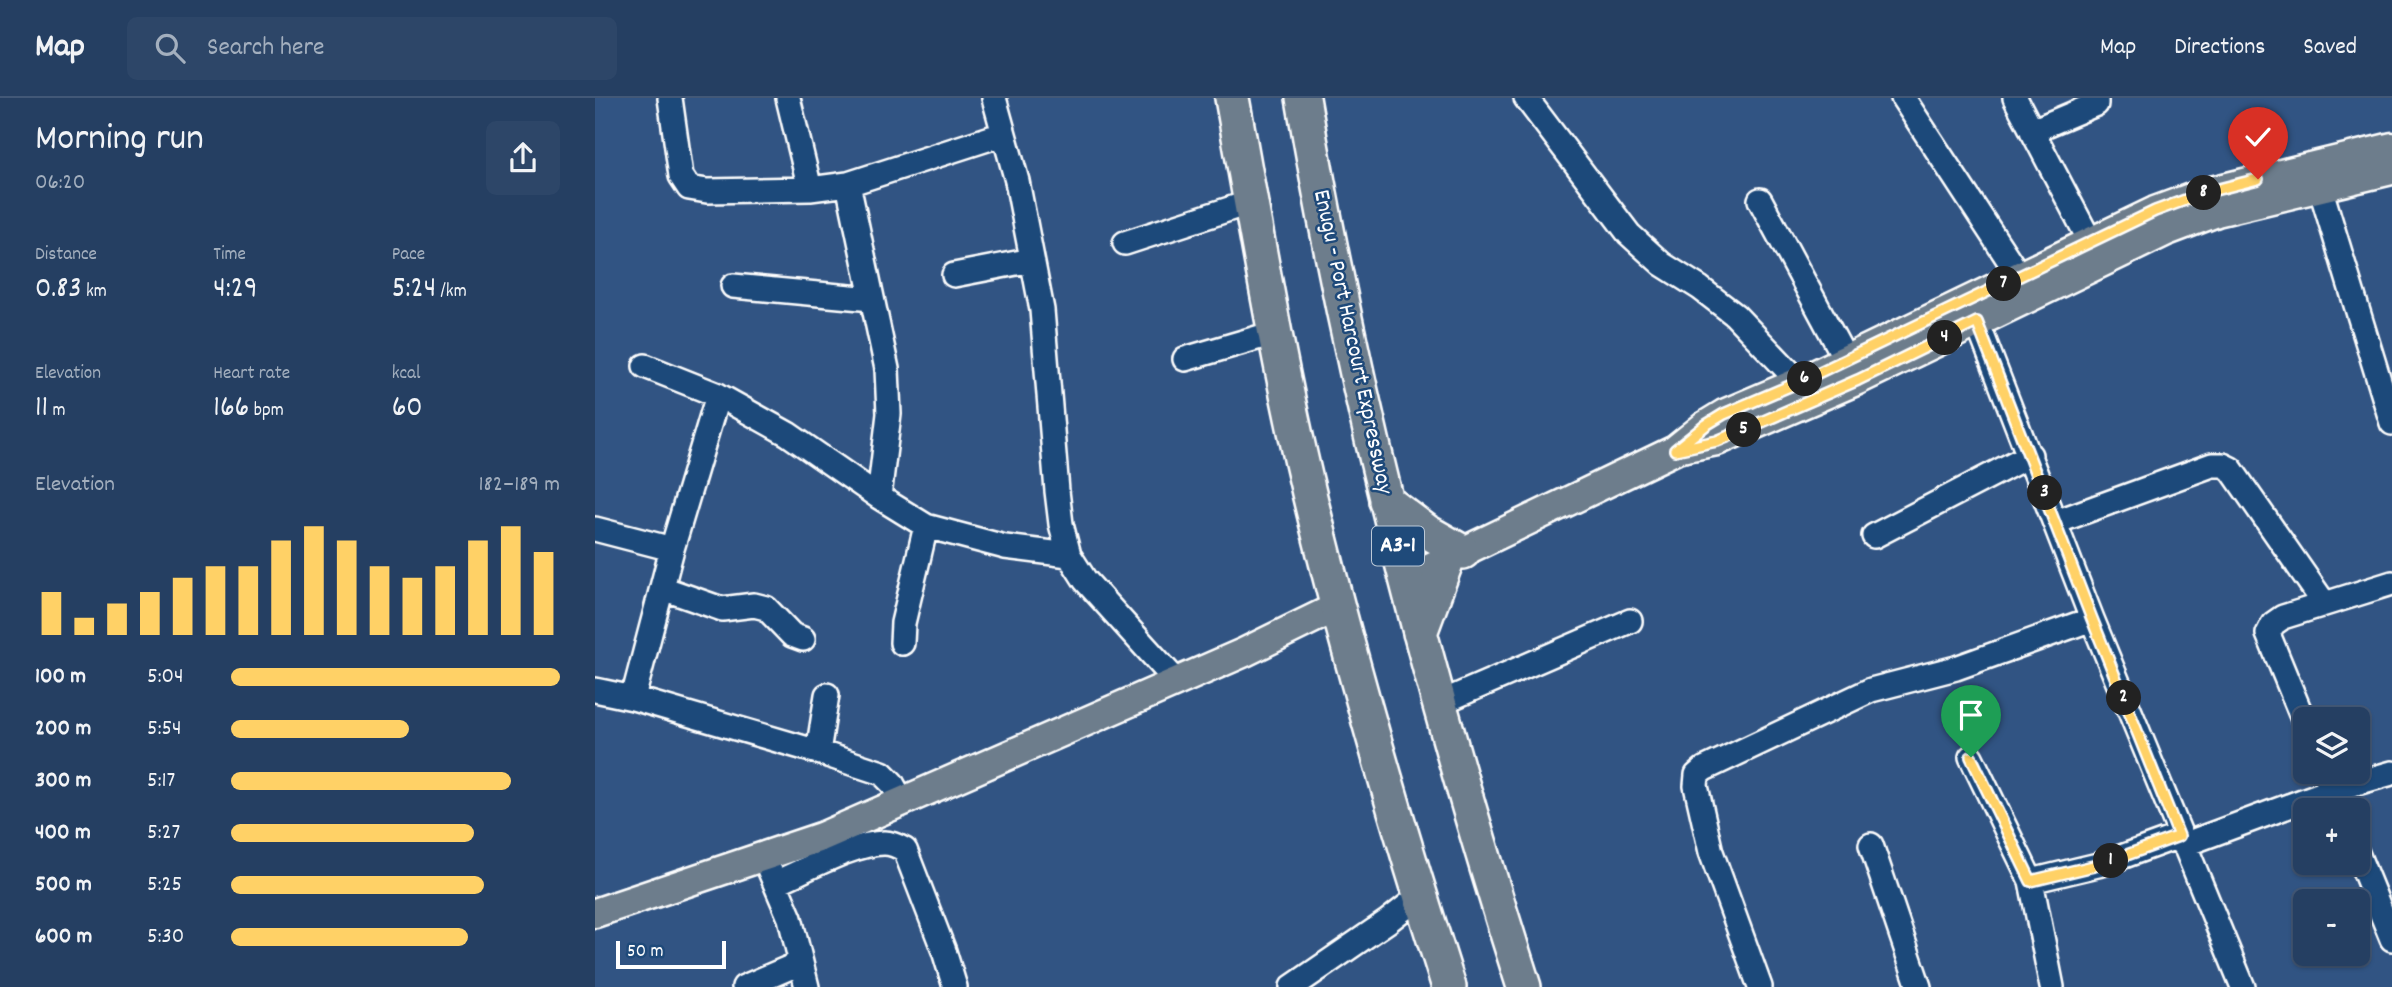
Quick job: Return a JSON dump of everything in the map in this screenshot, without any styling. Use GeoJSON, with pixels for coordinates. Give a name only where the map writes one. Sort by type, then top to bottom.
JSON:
{"type":"FeatureCollection","features":[{"type":"Feature","properties":{"kind":"highway"},"geometry":{"type":"LineString","coordinates":[[1232,98],[1274,333],[1309,493],[1387,783],[1449,987]]}},
{"type":"Feature","properties":{"kind":"highway","name":"Enugu - Port Harcourt Expressway"},"geometry":{"type":"LineString","coordinates":[[1303,98],[1320,195],[1386,501],[1420,633],[1524,987]]}},
{"type":"Feature","properties":{"kind":"highway"},"geometry":{"type":"LineString","coordinates":[[1386,501],[1455,556],[1420,633]]}},
{"type":"Feature","properties":{"kind":"main road"},"geometry":{"type":"LineString","coordinates":[[1406,579],[1675,450],[1724,414],[1846,360],[2155,211],[2207,192],[2392,147]]}},
{"type":"Feature","properties":{"kind":"main road"},"geometry":{"type":"LineString","coordinates":[[1675,450],[1717,441],[1858,380],[2167,231],[2217,212],[2392,170]]}},
{"type":"Feature","properties":{"kind":"main road"},"geometry":{"type":"LineString","coordinates":[[595,913],[821,837],[1245,652],[1339,606]]}},
{"type":"Feature","properties":{"kind":"street"},"geometry":{"type":"LineString","coordinates":[[670,98],[681,176],[689,188],[706,191],[810,189],[848,184],[1003,134]]}},
{"type":"Feature","properties":{"kind":"street"},"geometry":{"type":"LineString","coordinates":[[788,98],[810,189]]}},
{"type":"Feature","properties":{"kind":"street"},"geometry":{"type":"LineString","coordinates":[[994,98],[1017,181],[1042,310],[1057,491],[1061,524],[1069,555],[1085,580],[1177,682]]}},
{"type":"Feature","properties":{"kind":"street"},"geometry":{"type":"LineString","coordinates":[[1526,98],[1629,234],[1662,264],[1735,315],[1799,382]]}},
{"type":"Feature","properties":{"kind":"street"},"geometry":{"type":"LineString","coordinates":[[1903,98],[2020,277]]}},
{"type":"Feature","properties":{"kind":"street"},"geometry":{"type":"LineString","coordinates":[[2015,98],[2090,241]]}},
{"type":"Feature","properties":{"kind":"street"},"geometry":{"type":"LineString","coordinates":[[2032,131],[2096,104],[2097,98]]}},
{"type":"Feature","properties":{"kind":"street"},"geometry":{"type":"LineString","coordinates":[[848,184],[887,369],[889,414],[879,497]]}},
{"type":"Feature","properties":{"kind":"street"},"geometry":{"type":"LineString","coordinates":[[2320,187],[2392,423]]}},
{"type":"Feature","properties":{"kind":"street"},"geometry":{"type":"LineString","coordinates":[[1760,200],[1846,360]]}},
{"type":"Feature","properties":{"kind":"street"},"geometry":{"type":"LineString","coordinates":[[1125,243],[1251,202]]}},
{"type":"Feature","properties":{"kind":"street"},"geometry":{"type":"LineString","coordinates":[[954,275],[1032,260]]}},
{"type":"Feature","properties":{"kind":"street"},"geometry":{"type":"LineString","coordinates":[[733,286],[872,299]]}},
{"type":"Feature","properties":{"kind":"street"},"geometry":{"type":"LineString","coordinates":[[1977,322],[2092,619],[2243,987]]}},
{"type":"Feature","properties":{"kind":"street"},"geometry":{"type":"LineString","coordinates":[[1185,359],[1274,333]]}},
{"type":"Feature","properties":{"kind":"street"},"geometry":{"type":"LineString","coordinates":[[645,366],[718,395],[788,433],[879,497],[926,526],[1005,547],[1069,555]]}},
{"type":"Feature","properties":{"kind":"street"},"geometry":{"type":"LineString","coordinates":[[633,698],[672,549],[718,395]]}},
{"type":"Feature","properties":{"kind":"street"},"geometry":{"type":"LineString","coordinates":[[1874,536],[2030,455]]}},
{"type":"Feature","properties":{"kind":"street"},"geometry":{"type":"LineString","coordinates":[[2056,522],[2212,465],[2223,465],[2231,470],[2324,603]]}},
{"type":"Feature","properties":{"kind":"street"},"geometry":{"type":"LineString","coordinates":[[902,643],[903,623],[926,526]]}},
{"type":"Feature","properties":{"kind":"street"},"geometry":{"type":"LineString","coordinates":[[595,528],[672,549]]}},
{"type":"Feature","properties":{"kind":"street"},"geometry":{"type":"LineString","coordinates":[[2298,707],[2268,634],[2273,624],[2283,617],[2392,583]]}},
{"type":"Feature","properties":{"kind":"street"},"geometry":{"type":"LineString","coordinates":[[662,589],[722,609],[754,605],[766,608],[792,635],[803,639]]}},
{"type":"Feature","properties":{"kind":"street"},"geometry":{"type":"LineString","coordinates":[[1760,987],[1711,852],[1696,786],[1697,775],[1704,769],[1871,690],[1956,668],[2092,619]]}},
{"type":"Feature","properties":{"kind":"street"},"geometry":{"type":"LineString","coordinates":[[1440,703],[1630,621]]}},
{"type":"Feature","properties":{"kind":"street"},"geometry":{"type":"LineString","coordinates":[[595,690],[633,698],[818,752],[882,774],[892,783],[903,803]]}},
{"type":"Feature","properties":{"kind":"street"},"geometry":{"type":"LineString","coordinates":[[818,752],[827,695]]}},
{"type":"Feature","properties":{"kind":"street"},"geometry":{"type":"LineString","coordinates":[[1971,757],[2031,881],[2052,987]]}},
{"type":"Feature","properties":{"kind":"street"},"geometry":{"type":"LineString","coordinates":[[2031,881],[2102,864],[2392,773]]}},
{"type":"Feature","properties":{"kind":"street"},"geometry":{"type":"LineString","coordinates":[[775,883],[853,850],[883,843],[905,850],[955,987]]}},
{"type":"Feature","properties":{"kind":"street"},"geometry":{"type":"LineString","coordinates":[[1871,845],[1919,987]]}},
{"type":"Feature","properties":{"kind":"street"},"geometry":{"type":"LineString","coordinates":[[764,857],[790,918],[807,987]]}},
{"type":"Feature","properties":{"kind":"street"},"geometry":{"type":"LineString","coordinates":[[2366,875],[2392,939]]}},
{"type":"Feature","properties":{"kind":"street"},"geometry":{"type":"LineString","coordinates":[[1292,987],[1421,895]]}},
{"type":"Feature","properties":{"kind":"street"},"geometry":{"type":"LineString","coordinates":[[744,987],[800,963]]}},
{"type":"Feature","properties":{"kind":"route"},"geometry":{"type":"LineString","coordinates":[[1971,757],[2031,881],[2102,864],[2179,836],[1977,322],[1858,380],[1741,431],[1717,441],[1675,450],[1724,414],[1846,360],[2102,235],[2155,211],[2207,192],[2258,179]]}}]}
